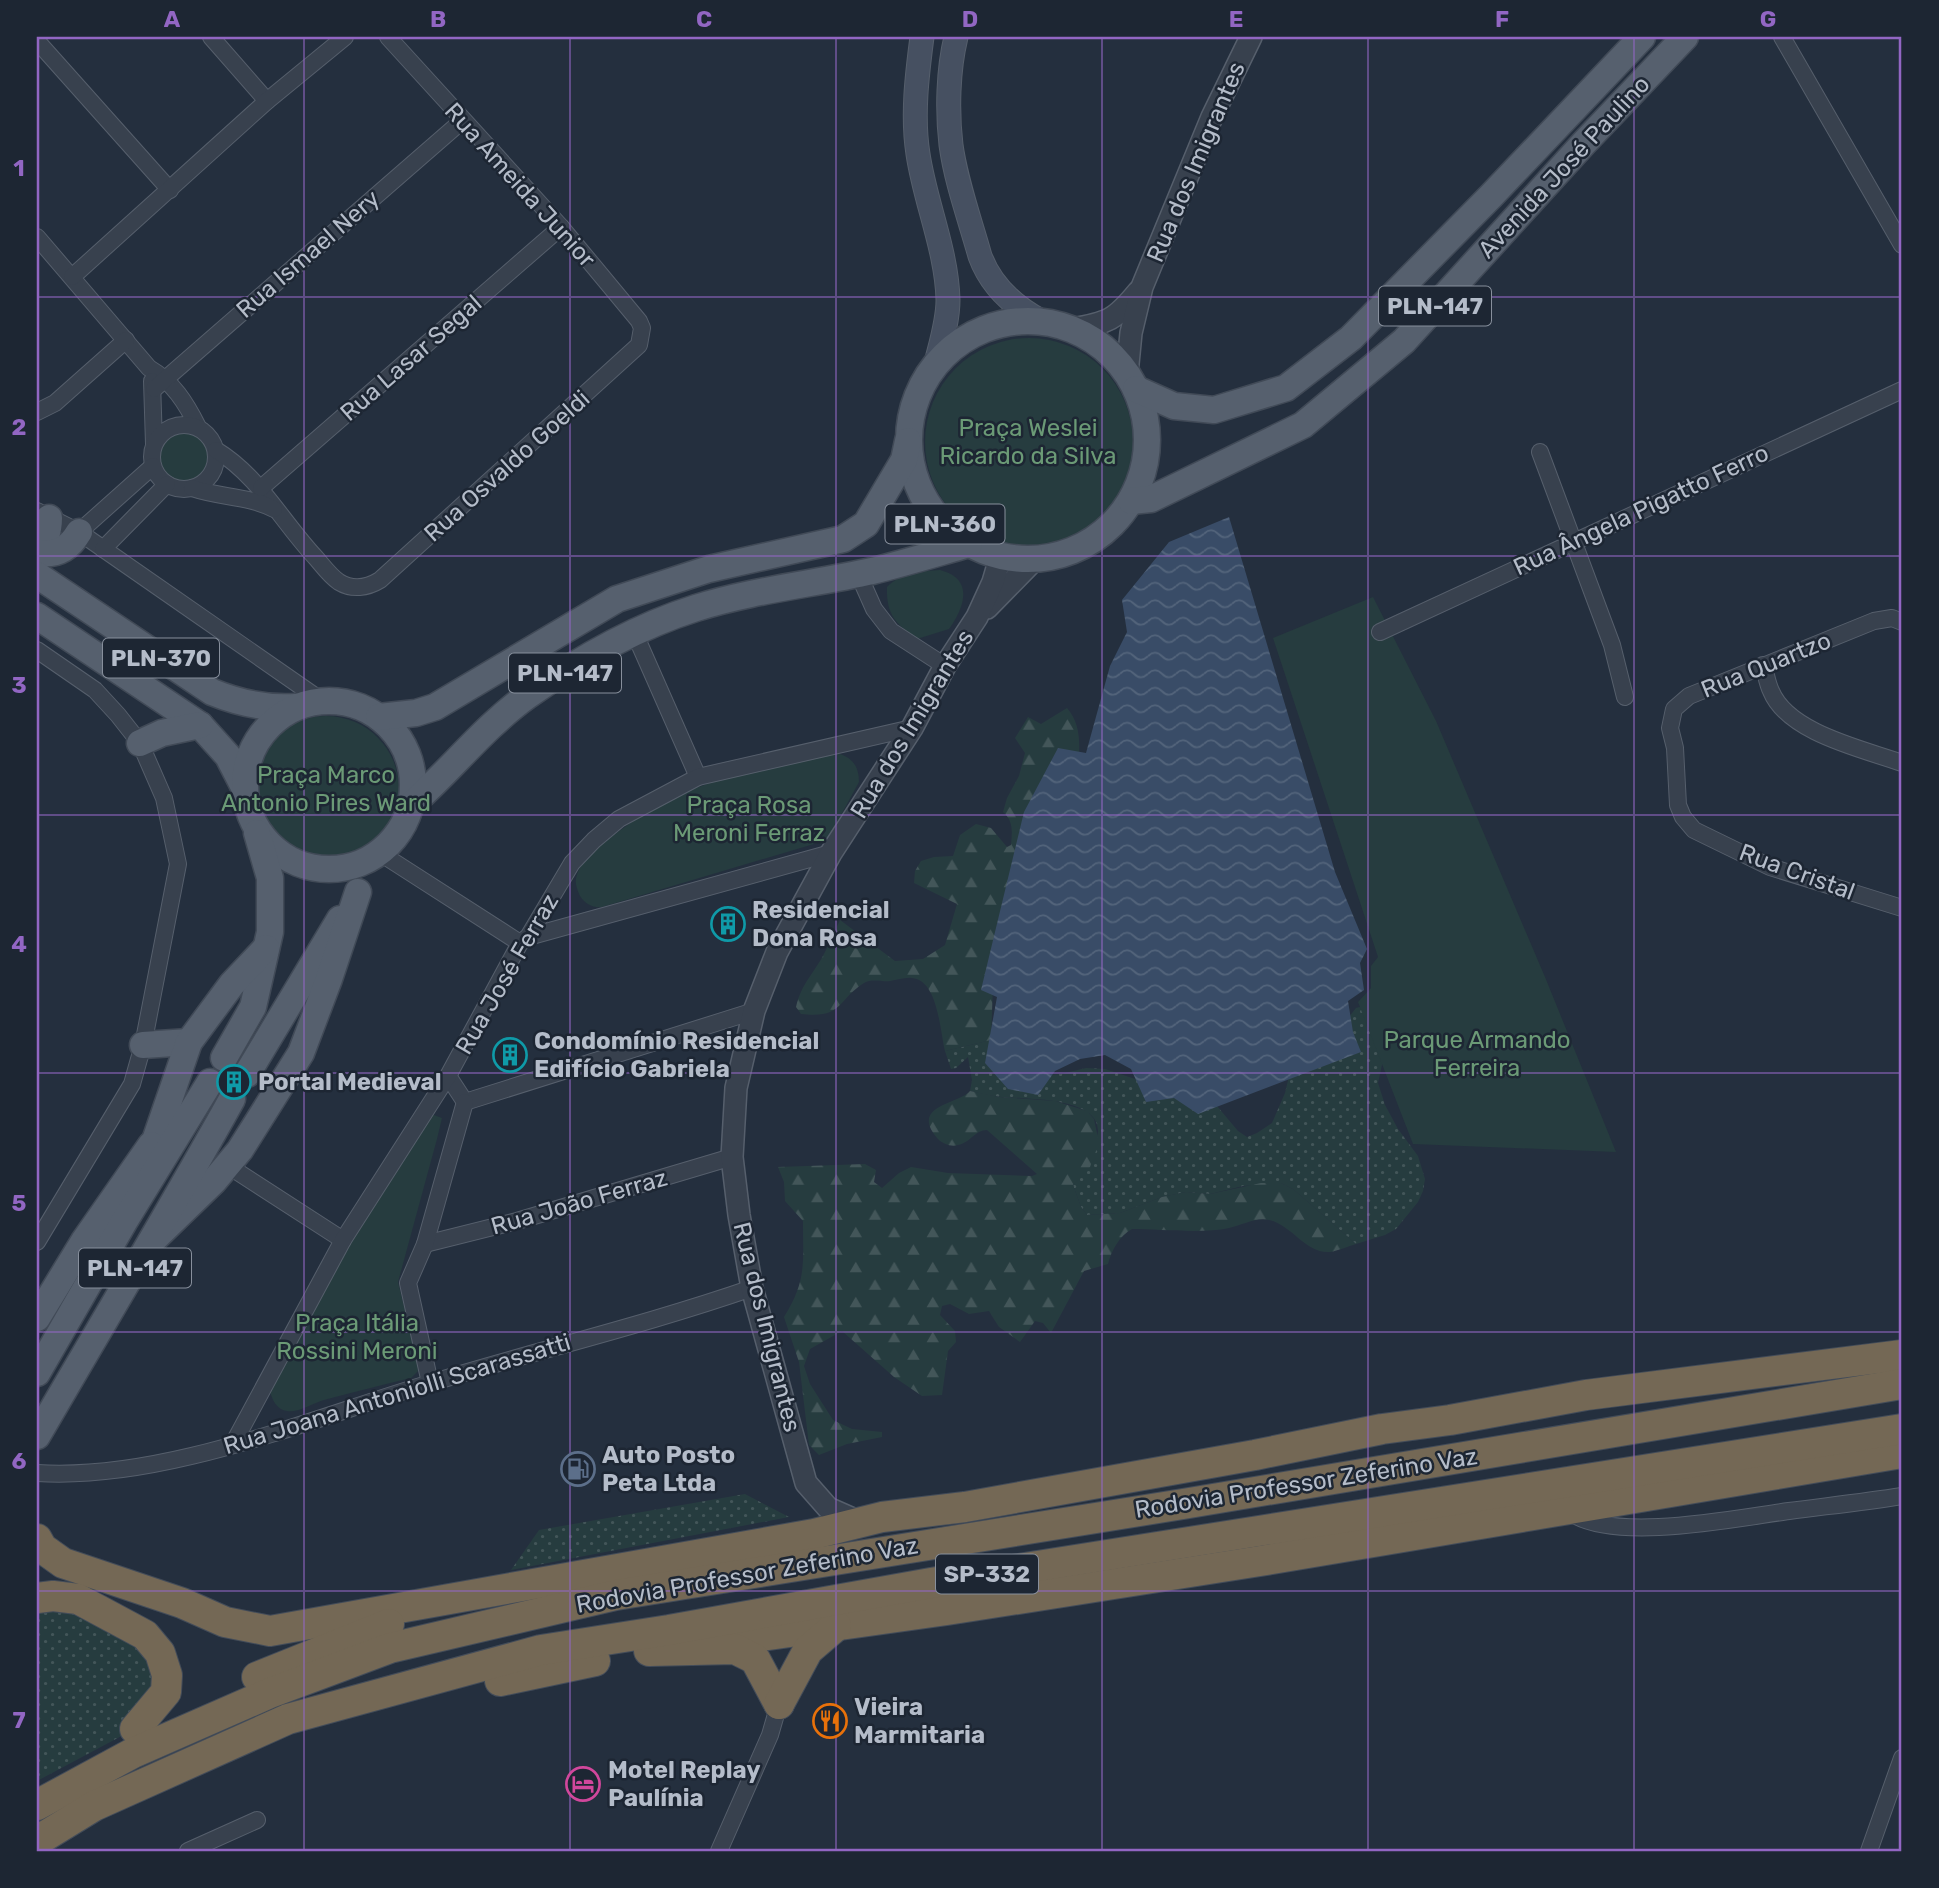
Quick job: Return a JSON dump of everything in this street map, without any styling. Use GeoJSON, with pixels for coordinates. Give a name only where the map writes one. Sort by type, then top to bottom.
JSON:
{"type":"FeatureCollection","features":[{"type":"Feature","properties":{"kind":"highway"},"geometry":{"type":"LineString","coordinates":[[37,1539],[42,1548],[63,1563],[182,1603],[225,1622],[270,1631],[802,1536],[882,1517],[965,1507],[1255,1455],[1382,1429],[1450,1420],[1586,1395],[1902,1356]]}},
{"type":"Feature","properties":{"kind":"highway","name":"Rodovia Professor Zeferino Vaz"},"geometry":{"type":"LineString","coordinates":[[37,1805],[133,1753],[270,1693],[390,1648],[616,1595],[1902,1384]]}},
{"type":"Feature","properties":{"kind":"highway","name":"Rodovia Professor Zeferino Vaz"},"geometry":{"type":"LineString","coordinates":[[37,1842],[94,1806],[288,1718],[541,1650],[683,1628],[931,1583],[1902,1429]]}},
{"type":"Feature","properties":{"kind":"highway"},"geometry":{"type":"LineString","coordinates":[[54,1851],[186,1785],[327,1725],[482,1684],[649,1651],[836,1626],[1273,1559],[1902,1453]]}},
{"type":"Feature","properties":{"kind":"highway"},"geometry":{"type":"LineString","coordinates":[[37,1598],[53,1596],[78,1599],[145,1635],[160,1653],[167,1675],[166,1692],[135,1729]]}},
{"type":"Feature","properties":{"kind":"highway"},"geometry":{"type":"LineString","coordinates":[[37,1785],[135,1729],[442,1602]]}},
{"type":"Feature","properties":{"kind":"highway"},"geometry":{"type":"LineString","coordinates":[[779,1704],[808,1650],[836,1626]]}},
{"type":"Feature","properties":{"kind":"highway"},"geometry":{"type":"LineString","coordinates":[[649,1651],[735,1649],[755,1659],[779,1704]]}},
{"type":"Feature","properties":{"kind":"highway"},"geometry":{"type":"LineString","coordinates":[[37,1842],[39,1851]]}},
{"type":"Feature","properties":{"kind":"main road","name":"PLN-360"},"geometry":{"type":"LineString","coordinates":[[922,37],[915,110],[917,151],[948,300],[946,322],[936,363]]}},
{"type":"Feature","properties":{"kind":"main road","name":"PLN-360"},"geometry":{"type":"LineString","coordinates":[[956,37],[952,65],[951,145],[980,256],[986,271],[1006,298],[1041,321]]}},
{"type":"Feature","properties":{"kind":"main road","name":"Avenida José Paulino"},"geometry":{"type":"LineString","coordinates":[[1132,382],[1174,406],[1214,410],[1286,388],[1351,338],[1642,37]]}},
{"type":"Feature","properties":{"kind":"main road","name":"Avenida José Paulino"},"geometry":{"type":"LineString","coordinates":[[1131,501],[1151,499],[1303,425],[1404,341],[1685,37]]}},
{"type":"Feature","properties":{"kind":"main road"},"geometry":{"type":"LineString","coordinates":[[1455,233],[1464,252],[1479,259]]}},
{"type":"Feature","properties":{"kind":"main road","name":"PLN-360"},"geometry":{"type":"LineString","coordinates":[[1011,321],[1041,321],[1072,329],[1103,347],[1132,382],[1144,415],[1147,442],[1145,463],[1131,501],[1106,531],[1083,547],[1051,558],[1034,560],[984,551],[969,544],[936,517],[915,479],[908,436],[916,397],[936,363],[957,343],[983,329],[1011,321]]}},
{"type":"Feature","properties":{"kind":"main road","name":"PLN-147"},"geometry":{"type":"LineString","coordinates":[[379,718],[416,713],[435,706],[617,599],[709,569],[843,539],[866,524],[904,460],[908,436]]}},
{"type":"Feature","properties":{"kind":"main road"},"geometry":{"type":"LineString","coordinates":[[37,547],[49,527],[43,515]]}},
{"type":"Feature","properties":{"kind":"main road"},"geometry":{"type":"LineString","coordinates":[[37,553],[60,551],[71,545],[79,532]]}},
{"type":"Feature","properties":{"kind":"main road","name":"PLN-147"},"geometry":{"type":"LineString","coordinates":[[411,804],[445,775],[486,731],[527,696],[611,643],[696,608],[858,573],[969,544]]}},
{"type":"Feature","properties":{"kind":"main road","name":"PLN-370"},"geometry":{"type":"LineString","coordinates":[[37,575],[212,692],[229,699],[274,709],[310,704],[352,704],[379,718],[401,741],[412,772],[411,804],[400,832],[377,855],[344,869],[310,868],[280,855],[256,828],[245,797],[247,761],[258,738],[275,719],[310,704]]}},
{"type":"Feature","properties":{"kind":"main road","name":"PLN-370"},"geometry":{"type":"LineString","coordinates":[[37,617],[200,725],[228,756],[244,787]]}},
{"type":"Feature","properties":{"kind":"main road"},"geometry":{"type":"LineString","coordinates":[[140,743],[162,733],[200,725]]}},
{"type":"Feature","properties":{"kind":"main road"},"geometry":{"type":"LineString","coordinates":[[224,1058],[253,1007],[270,932],[270,878],[256,828]]}},
{"type":"Feature","properties":{"kind":"main road"},"geometry":{"type":"LineString","coordinates":[[247,1074],[321,947],[358,892],[377,855]]}},
{"type":"Feature","properties":{"kind":"main road"},"geometry":{"type":"LineString","coordinates":[[151,1242],[214,1181],[240,1150],[300,1053],[329,979],[358,892]]}},
{"type":"Feature","properties":{"kind":"main road"},"geometry":{"type":"LineString","coordinates":[[124,1222],[160,1132],[189,1042],[232,984],[266,948]]}},
{"type":"Feature","properties":{"kind":"main road"},"geometry":{"type":"LineString","coordinates":[[143,1045],[189,1042]]}},
{"type":"Feature","properties":{"kind":"main road","name":"PLN-147"},"geometry":{"type":"LineString","coordinates":[[37,1373],[124,1222],[210,1082]]}},
{"type":"Feature","properties":{"kind":"main road","name":"PLN-147"},"geometry":{"type":"LineString","coordinates":[[37,1436],[232,1099]]}},
{"type":"Feature","properties":{"kind":"main road"},"geometry":{"type":"LineString","coordinates":[[37,1318],[84,1241],[160,1132]]}},
{"type":"Feature","properties":{"kind":"street"},"geometry":{"type":"LineString","coordinates":[[211,37],[267,101]]}},
{"type":"Feature","properties":{"kind":"street"},"geometry":{"type":"LineString","coordinates":[[72,277],[267,101],[345,37]]}},
{"type":"Feature","properties":{"kind":"street","name":"Rua Ameida Junior"},"geometry":{"type":"LineString","coordinates":[[388,37],[561,227],[639,321],[642,338]]}},
{"type":"Feature","properties":{"kind":"street","name":"Rua dos Imigrantes"},"geometry":{"type":"LineString","coordinates":[[1132,382],[1131,333],[1142,288],[1212,117],[1251,37]]}},
{"type":"Feature","properties":{"kind":"street"},"geometry":{"type":"LineString","coordinates":[[1782,37],[1902,245]]}},
{"type":"Feature","properties":{"kind":"street"},"geometry":{"type":"LineString","coordinates":[[37,41],[170,190]]}},
{"type":"Feature","properties":{"kind":"street","name":"Rua Ismael Nery"},"geometry":{"type":"LineString","coordinates":[[159,383],[463,120]]}},
{"type":"Feature","properties":{"kind":"street","name":"Rua Lasar Segal"},"geometry":{"type":"LineString","coordinates":[[261,488],[561,227]]}},
{"type":"Feature","properties":{"kind":"street"},"geometry":{"type":"LineString","coordinates":[[37,237],[159,383],[189,409],[198,427],[212,441],[216,450],[214,470],[209,478],[192,488]]}},
{"type":"Feature","properties":{"kind":"street","name":"Rua dos Imigrantes"},"geometry":{"type":"LineString","coordinates":[[1072,329],[1100,324],[1119,314],[1142,288]]}},
{"type":"Feature","properties":{"kind":"street","name":"Rua Osvaldo Goeldi"},"geometry":{"type":"LineString","coordinates":[[275,509],[337,580],[349,586],[365,586],[380,580],[633,352],[642,338]]}},
{"type":"Feature","properties":{"kind":"street"},"geometry":{"type":"LineString","coordinates":[[37,412],[55,403],[125,340]]}},
{"type":"Feature","properties":{"kind":"street"},"geometry":{"type":"LineString","coordinates":[[159,383],[152,454],[156,473],[167,485],[252,499],[275,509]]}},
{"type":"Feature","properties":{"kind":"street","name":"Rua Ângela Pigatto Ferro"},"geometry":{"type":"LineString","coordinates":[[1380,632],[1902,390]]}},
{"type":"Feature","properties":{"kind":"street"},"geometry":{"type":"LineString","coordinates":[[154,443],[173,426],[198,427]]}},
{"type":"Feature","properties":{"kind":"street"},"geometry":{"type":"LineString","coordinates":[[216,450],[234,461],[261,488],[275,509]]}},
{"type":"Feature","properties":{"kind":"street"},"geometry":{"type":"LineString","coordinates":[[1540,452],[1612,645],[1625,697]]}},
{"type":"Feature","properties":{"kind":"street"},"geometry":{"type":"LineString","coordinates":[[79,532],[153,466]]}},
{"type":"Feature","properties":{"kind":"street"},"geometry":{"type":"LineString","coordinates":[[103,549],[167,485]]}},
{"type":"Feature","properties":{"kind":"street"},"geometry":{"type":"LineString","coordinates":[[43,515],[79,532],[310,704]]}},
{"type":"Feature","properties":{"kind":"street","name":"Rua dos Imigrantes"},"geometry":{"type":"LineString","coordinates":[[862,1522],[828,1508],[806,1483],[752,1288],[739,1215],[732,1157],[736,1088],[754,1011],[777,952],[831,853],[912,728],[945,666],[977,617],[993,582],[1001,555]]}},
{"type":"Feature","properties":{"kind":"street","name":"Rua dos Imigrantes"},"geometry":{"type":"LineString","coordinates":[[977,617],[1034,560]]}},
{"type":"Feature","properties":{"kind":"street"},"geometry":{"type":"LineString","coordinates":[[858,573],[874,609],[891,631],[945,666]]}},
{"type":"Feature","properties":{"kind":"street","name":"Rua Quartzo"},"geometry":{"type":"LineString","coordinates":[[1695,830],[1683,817],[1678,805],[1675,748],[1670,728],[1674,709],[1689,696],[1874,621],[1892,618],[1902,622]]}},
{"type":"Feature","properties":{"kind":"street"},"geometry":{"type":"LineString","coordinates":[[635,632],[698,777]]}},
{"type":"Feature","properties":{"kind":"street"},"geometry":{"type":"LineString","coordinates":[[37,650],[95,690],[140,743],[164,798],[178,864],[143,1045],[132,1084],[37,1242]]}},
{"type":"Feature","properties":{"kind":"street"},"geometry":{"type":"LineString","coordinates":[[1763,665],[1771,693],[1783,709],[1802,725],[1902,763]]}},
{"type":"Feature","properties":{"kind":"street","name":"Rua José Ferraz"},"geometry":{"type":"LineString","coordinates":[[233,1444],[343,1240],[449,1076],[524,940],[572,863],[619,819],[698,777],[912,728]]}},
{"type":"Feature","properties":{"kind":"street","name":"Rua Cristal"},"geometry":{"type":"LineString","coordinates":[[1695,830],[1770,867],[1902,908]]}},
{"type":"Feature","properties":{"kind":"street"},"geometry":{"type":"LineString","coordinates":[[377,855],[524,940],[831,853]]}},
{"type":"Feature","properties":{"kind":"street"},"geometry":{"type":"LineString","coordinates":[[465,1102],[754,1011]]}},
{"type":"Feature","properties":{"kind":"street"},"geometry":{"type":"LineString","coordinates":[[430,1383],[408,1283],[425,1244],[465,1102],[449,1076]]}},
{"type":"Feature","properties":{"kind":"street","name":"Rua João Ferraz"},"geometry":{"type":"LineString","coordinates":[[425,1244],[517,1221],[732,1157]]}},
{"type":"Feature","properties":{"kind":"street"},"geometry":{"type":"LineString","coordinates":[[227,1165],[343,1240]]}},
{"type":"Feature","properties":{"kind":"street","name":"Rua Joana Antoniolli Scarassatti"},"geometry":{"type":"LineString","coordinates":[[37,1473],[59,1474],[143,1466],[233,1444],[752,1288]]}},
{"type":"Feature","properties":{"kind":"street"},"geometry":{"type":"LineString","coordinates":[[1566,1509],[1580,1519],[1602,1525],[1636,1527],[1699,1522],[1901,1497]]}},
{"type":"Feature","properties":{"kind":"street"},"geometry":{"type":"LineString","coordinates":[[719,1851],[770,1735],[779,1704]]}},
{"type":"Feature","properties":{"kind":"street"},"geometry":{"type":"LineString","coordinates":[[1869,1851],[1902,1758]]}},
{"type":"Feature","properties":{"kind":"street"},"geometry":{"type":"LineString","coordinates":[[188,1851],[257,1821]]}},
{"type":"Feature","properties":{"kind":"green space","name":"Praça Weslei Ricardo da Silva"},"geometry":{"type":"Polygon","coordinates":[[[1029,338],[1069,346],[1102,369],[1125,402],[1133,442],[1125,482],[1102,515],[1069,538],[1029,546],[989,538],[956,515],[933,482],[925,442],[933,402],[956,369],[989,346],[1029,338]]]}},
{"type":"Feature","properties":{"kind":"green space"},"geometry":{"type":"Polygon","coordinates":[[[184,433],[201,440],[208,457],[201,474],[184,481],[167,474],[160,457],[167,440],[184,433]]]}},
{"type":"Feature","properties":{"kind":"green space"},"geometry":{"type":"Polygon","coordinates":[[[940,570],[951,574],[962,587],[959,612],[949,629],[917,639],[894,618],[888,605],[887,587],[905,575],[940,570]]]}},
{"type":"Feature","properties":{"kind":"green space","name":"Parque Armando Ferreira"},"geometry":{"type":"Polygon","coordinates":[[[1373,597],[1436,721],[1616,1152],[1413,1144],[1358,1002],[1371,988],[1371,966],[1378,957],[1273,638],[1373,597]]]}},
{"type":"Feature","properties":{"kind":"green space"},"geometry":{"type":"Polygon","coordinates":[[[1067,708],[1078,729],[1079,753],[994,956],[991,1040],[945,1051],[933,997],[921,981],[912,978],[867,982],[855,989],[832,1011],[815,1015],[801,1014],[796,1007],[802,991],[840,920],[895,961],[923,959],[945,945],[957,904],[914,883],[915,871],[921,861],[953,856],[960,835],[976,824],[991,828],[1007,847],[1011,845],[1011,823],[1003,812],[1019,776],[1025,753],[1015,738],[1028,717],[1041,724],[1067,708]]]}},
{"type":"Feature","properties":{"kind":"green space","name":"Praça Marco Antonio Pires Ward"},"geometry":{"type":"Polygon","coordinates":[[[326,716],[354,721],[378,737],[394,761],[399,789],[394,817],[378,841],[354,857],[326,862],[298,857],[274,841],[258,817],[253,789],[258,761],[274,737],[298,721],[326,716]]]}},
{"type":"Feature","properties":{"kind":"green space","name":"Praça Rosa Meroni Ferraz"},"geometry":{"type":"Polygon","coordinates":[[[835,753],[853,763],[858,771],[859,782],[829,837],[824,841],[602,907],[590,905],[580,896],[576,878],[590,856],[613,835],[661,804],[724,779],[835,753]]]}},
{"type":"Feature","properties":{"kind":"green space"},"geometry":{"type":"Polygon","coordinates":[[[1367,1005],[1383,1060],[1378,1083],[1385,1105],[1398,1129],[1418,1156],[1425,1179],[1418,1202],[1396,1229],[1356,1244],[1293,1189],[1281,1183],[1243,1186],[1210,1194],[1186,1192],[1162,1197],[1120,1213],[1087,1215],[1073,1185],[1083,1172],[1097,1135],[1095,1120],[1087,1112],[1059,1102],[998,1097],[970,1091],[972,1080],[968,1057],[951,1069],[945,1051],[991,1040],[1013,1077],[1061,1074],[1086,1068],[1105,1069],[1217,1106],[1238,1131],[1247,1137],[1272,1123],[1285,1093],[1290,1072],[1341,1027],[1356,1008],[1367,1005]]]}},
{"type":"Feature","properties":{"kind":"green space"},"geometry":{"type":"Polygon","coordinates":[[[970,1091],[999,1097],[1055,1101],[1087,1111],[1094,1119],[1099,1143],[1090,1167],[1073,1185],[1087,1215],[1120,1213],[1162,1197],[1186,1192],[1210,1194],[1261,1183],[1281,1183],[1293,1189],[1356,1244],[1330,1252],[1321,1251],[1306,1244],[1277,1223],[1264,1219],[1206,1231],[1132,1229],[1117,1244],[1108,1264],[1084,1271],[1051,1333],[1043,1323],[1035,1321],[1020,1342],[999,1327],[989,1311],[969,1314],[950,1304],[942,1306],[940,1315],[955,1331],[956,1342],[948,1351],[942,1395],[922,1396],[894,1377],[842,1331],[810,1349],[804,1366],[810,1384],[833,1420],[852,1429],[882,1432],[882,1437],[847,1444],[819,1455],[809,1445],[799,1362],[784,1317],[797,1292],[802,1271],[803,1221],[785,1201],[784,1182],[778,1167],[865,1164],[876,1170],[874,1182],[882,1188],[899,1173],[911,1167],[948,1173],[1037,1174],[987,1130],[955,1146],[947,1145],[938,1139],[930,1128],[929,1119],[932,1112],[970,1091]]]}},
{"type":"Feature","properties":{"kind":"green space","name":"Praça Itália Rossini Meroni"},"geometry":{"type":"Polygon","coordinates":[[[434,1115],[442,1118],[398,1282],[418,1371],[411,1378],[324,1400],[296,1411],[280,1409],[270,1391],[354,1233],[429,1117],[434,1115]]]}},
{"type":"Feature","properties":{"kind":"green space"},"geometry":{"type":"Polygon","coordinates":[[[745,1494],[789,1517],[511,1570],[539,1530],[745,1494]]]}},
{"type":"Feature","properties":{"kind":"green space"},"geometry":{"type":"Polygon","coordinates":[[[58,1604],[140,1644],[156,1682],[129,1732],[37,1781],[37,1607],[58,1604]]]}},
{"type":"Feature","properties":{"kind":"water"},"geometry":{"type":"Polygon","coordinates":[[[1229,517],[1335,872],[1367,949],[1360,963],[1364,990],[1348,1001],[1353,1032],[1361,1052],[1198,1114],[1174,1098],[1146,1102],[1131,1069],[1105,1055],[1080,1059],[1055,1071],[1038,1095],[1008,1089],[985,1063],[997,997],[981,990],[1024,812],[1058,748],[1086,753],[1110,666],[1127,632],[1122,600],[1169,542],[1229,517]]]}},
{"type":"Feature","properties":{"kind":"place","name":"Residencial Dona Rosa"},"geometry":{"type":"Point","coordinates":[728,924]}},
{"type":"Feature","properties":{"kind":"place","name":"Condomínio Residencial Edifício Gabriela"},"geometry":{"type":"Point","coordinates":[510,1055]}},
{"type":"Feature","properties":{"kind":"place","name":"Portal Medieval"},"geometry":{"type":"Point","coordinates":[234,1082]}},
{"type":"Feature","properties":{"kind":"place","name":"Auto Posto Peta Ltda"},"geometry":{"type":"Point","coordinates":[578,1469]}},
{"type":"Feature","properties":{"kind":"place","name":"Vieira Marmitaria"},"geometry":{"type":"Point","coordinates":[830,1721]}},
{"type":"Feature","properties":{"kind":"place","name":"Motel Replay Paulínia"},"geometry":{"type":"Point","coordinates":[583,1784]}}]}
